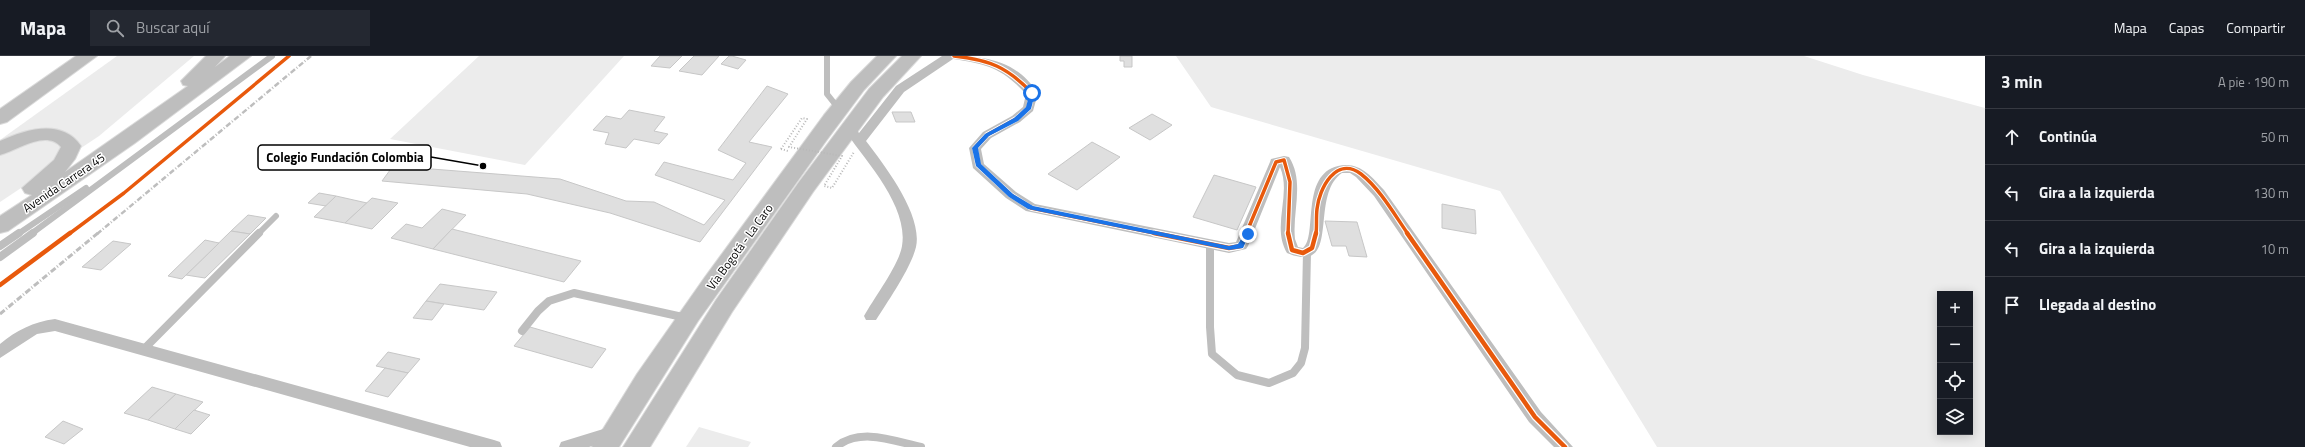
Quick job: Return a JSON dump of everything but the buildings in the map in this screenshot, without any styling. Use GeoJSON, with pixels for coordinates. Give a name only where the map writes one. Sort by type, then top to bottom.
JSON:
{"type":"FeatureCollection","features":[{"type":"Feature","properties":{"kind":"main road"},"geometry":{"type":"LineString","coordinates":[[57,79],[81,56]]}},
{"type":"Feature","properties":{"kind":"main road"},"geometry":{"type":"LineString","coordinates":[[0,118],[88,56]]}},
{"type":"Feature","properties":{"kind":"main road","name":"Avenida Carrera 45"},"geometry":{"type":"LineString","coordinates":[[128,139],[216,56]]}},
{"type":"Feature","properties":{"kind":"main road","name":"Avenida Carrera 45"},"geometry":{"type":"LineString","coordinates":[[128,139],[226,56]]}},
{"type":"Feature","properties":{"kind":"main road","name":"Avenida Carrera 45"},"geometry":{"type":"LineString","coordinates":[[0,226],[128,139],[242,56]]}},
{"type":"Feature","properties":{"kind":"main road","name":"Avenida Carrera 45"},"geometry":{"type":"LineString","coordinates":[[128,139],[219,82],[255,56]]}},
{"type":"Feature","properties":{"kind":"main road","name":"Vía Bogotá - La Caro"},"geometry":{"type":"LineString","coordinates":[[609,440],[722,270],[839,109],[875,67],[887,56]]}},
{"type":"Feature","properties":{"kind":"main road","name":"Vía Bogotá - La Caro"},"geometry":{"type":"LineString","coordinates":[[636,447],[728,300],[806,187],[854,141],[881,87],[912,56]]}},
{"type":"Feature","properties":{"kind":"main road"},"geometry":{"type":"LineString","coordinates":[[0,149],[31,137],[47,135],[64,138],[68,140],[71,146],[69,154],[46,178],[0,210]]}},
{"type":"Feature","properties":{"kind":"street"},"geometry":{"type":"LineString","coordinates":[[871,316],[909,248],[908,232],[900,203],[854,141],[900,89],[950,56]]}},
{"type":"Feature","properties":{"kind":"street"},"geometry":{"type":"LineString","coordinates":[[954,56],[981,58],[1000,65],[1020,80],[1032,93],[1029,108],[1016,119],[987,135],[975,148],[978,165],[1011,195],[1031,208],[1053,214],[1117,224],[1229,248],[1241,246],[1248,234],[1274,167],[1280,160],[1286,163],[1291,188],[1286,233],[1292,250],[1300,253],[1307,252],[1312,248],[1316,235],[1318,208],[1326,180],[1335,171],[1344,168],[1354,170],[1362,175],[1379,193],[1535,417],[1565,447]]}},
{"type":"Feature","properties":{"kind":"street"},"geometry":{"type":"LineString","coordinates":[[0,352],[20,336],[32,329],[39,326],[55,325],[494,447]]}},
{"type":"Feature","properties":{"kind":"street"},"geometry":{"type":"LineString","coordinates":[[567,447],[609,440]]}},
{"type":"Feature","properties":{"kind":"lane"},"geometry":{"type":"LineString","coordinates":[[0,257],[129,160],[272,56]]}},
{"type":"Feature","properties":{"kind":"lane"},"geometry":{"type":"LineString","coordinates":[[827,56],[826,94],[839,109]]}},
{"type":"Feature","properties":{"kind":"lane"},"geometry":{"type":"LineString","coordinates":[[0,246],[129,160]]}},
{"type":"Feature","properties":{"kind":"lane"},"geometry":{"type":"LineString","coordinates":[[144,349],[276,216]]}},
{"type":"Feature","properties":{"kind":"lane"},"geometry":{"type":"LineString","coordinates":[[1210,244],[1212,274],[1209,332],[1212,354],[1237,375],[1269,384],[1293,373],[1301,363],[1305,348],[1307,252]]}},
{"type":"Feature","properties":{"kind":"lane"},"geometry":{"type":"LineString","coordinates":[[522,331],[546,302],[558,294],[574,293],[689,319]]}},
{"type":"Feature","properties":{"kind":"lane"},"geometry":{"type":"LineString","coordinates":[[836,447],[849,437],[871,437],[921,447]]}},
{"type":"Feature","properties":{"kind":"path"},"geometry":{"type":"LineString","coordinates":[[781,149],[802,118],[807,119],[789,147],[842,156],[824,186],[832,188],[854,141]]}},
{"type":"Feature","properties":{"kind":"shaded area"},"geometry":{"type":"Polygon","coordinates":[[[117,56],[194,56],[99,136],[0,202],[0,140],[117,56]]]}},
{"type":"Feature","properties":{"kind":"shaded area"},"geometry":{"type":"Polygon","coordinates":[[[479,56],[624,56],[525,165],[390,139],[479,56]]]}},
{"type":"Feature","properties":{"kind":"shaded area"},"geometry":{"type":"Polygon","coordinates":[[[1176,56],[1804,56],[1863,75],[1985,108],[1985,447],[1657,447],[1500,191],[1211,107],[1176,56]]]}},
{"type":"Feature","properties":{"kind":"shaded area"},"geometry":{"type":"Polygon","coordinates":[[[699,427],[751,442],[748,447],[686,447],[699,427]]]}},
{"type":"Feature","properties":{"kind":"railway"},"geometry":{"type":"LineString","coordinates":[[97,234],[311,56]]}},
{"type":"Feature","properties":{"kind":"railway"},"geometry":{"type":"LineString","coordinates":[[0,314],[98,233]]}},
{"type":"Feature","properties":{"kind":"cycle path"},"geometry":{"type":"LineString","coordinates":[[0,285],[124,193],[289,56]]}},
{"type":"Feature","properties":{"kind":"cycle path"},"geometry":{"type":"LineString","coordinates":[[954,56],[979,59],[998,65],[1023,83],[1032,93],[1029,108],[1016,119],[987,135],[975,148],[978,165],[1011,195],[1031,208],[1229,248],[1241,246],[1276,162],[1284,160],[1289,171],[1290,182],[1287,228],[1288,239],[1292,250],[1300,253],[1308,252],[1312,248],[1316,239],[1318,202],[1328,179],[1339,170],[1346,168],[1358,172],[1379,193],[1535,417],[1565,447]]}},
{"type":"Feature","properties":{"kind":"place","name":"Colegio Fundación Colombia"},"geometry":{"type":"Point","coordinates":[483,166]}},
{"type":"Feature","properties":{"kind":"route"},"geometry":{"type":"LineString","coordinates":[[1032,93],[1029,108],[1016,119],[987,135],[975,148],[978,165],[1011,195],[1031,208],[1053,214],[1117,224],[1229,248],[1241,246],[1248,234]]}}]}
